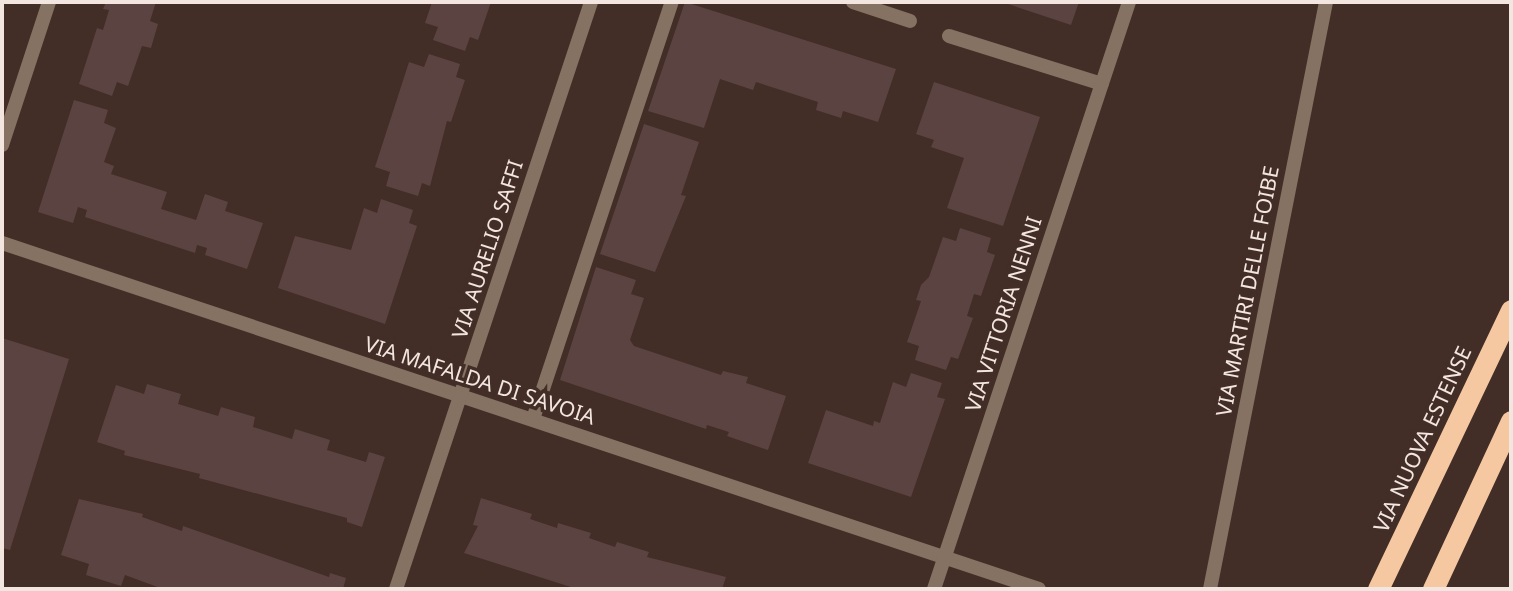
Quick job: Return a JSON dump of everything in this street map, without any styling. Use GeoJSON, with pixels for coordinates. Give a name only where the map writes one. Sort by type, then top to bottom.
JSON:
{"type":"FeatureCollection","features":[{"type":"Feature","properties":{"kind":"highway","name":"VIA NUOVA ESTENSE"},"geometry":{"type":"LineString","coordinates":[[1378,589],[1511,310]]}},
{"type":"Feature","properties":{"kind":"highway"},"geometry":{"type":"LineString","coordinates":[[1433,589],[1511,421]]}},
{"type":"Feature","properties":{"kind":"street"},"geometry":{"type":"LineString","coordinates":[[2,145],[50,2]]}},
{"type":"Feature","properties":{"kind":"street","name":"VIA AURELIO SAFFI"},"geometry":{"type":"LineString","coordinates":[[396,589],[591,2]]}},
{"type":"Feature","properties":{"kind":"street"},"geometry":{"type":"LineString","coordinates":[[533,419],[672,2]]}},
{"type":"Feature","properties":{"kind":"street"},"geometry":{"type":"LineString","coordinates":[[853,2],[910,22]]}},
{"type":"Feature","properties":{"kind":"street","name":"VIA VITTORIA NENNI"},"geometry":{"type":"LineString","coordinates":[[944,558],[1129,2]]}},
{"type":"Feature","properties":{"kind":"street","name":"VIA MARTIRI DELLE FOIBE"},"geometry":{"type":"LineString","coordinates":[[1210,589],[1325,2]]}},
{"type":"Feature","properties":{"kind":"street"},"geometry":{"type":"LineString","coordinates":[[950,36],[1102,84]]}},
{"type":"Feature","properties":{"kind":"street","name":"VIA MAFALDA DI SAVOIA"},"geometry":{"type":"LineString","coordinates":[[2,243],[1039,589]]}},
{"type":"Feature","properties":{"kind":"street"},"geometry":{"type":"LineString","coordinates":[[934,589],[944,558]]}},
{"type":"Feature","properties":{"kind":"building"},"geometry":{"type":"Polygon","coordinates":[[[106,2],[156,2],[150,21],[158,24],[151,48],[142,46],[128,86],[117,82],[112,96],[79,84],[97,28],[103,30],[109,10],[103,9],[106,2]]]}},
{"type":"Feature","properties":{"kind":"building"},"geometry":{"type":"Polygon","coordinates":[[[432,2],[491,2],[478,40],[470,37],[465,51],[433,40],[438,27],[425,23],[432,2]]]}},
{"type":"Feature","properties":{"kind":"building"},"geometry":{"type":"Polygon","coordinates":[[[685,2],[896,69],[878,122],[843,111],[841,118],[816,110],[818,102],[756,82],[753,90],[720,79],[704,128],[648,111],[685,2]]]}},
{"type":"Feature","properties":{"kind":"building"},"geometry":{"type":"Polygon","coordinates":[[[1002,2],[1079,2],[1071,25],[1002,2]]]}},
{"type":"Feature","properties":{"kind":"building"},"geometry":{"type":"Polygon","coordinates":[[[429,54],[460,64],[456,77],[465,80],[451,122],[447,121],[430,186],[422,183],[418,196],[386,186],[390,172],[375,167],[409,62],[424,67],[429,54]]]}},
{"type":"Feature","properties":{"kind":"building"},"geometry":{"type":"Polygon","coordinates":[[[934,82],[1040,117],[1003,226],[947,208],[964,158],[931,147],[934,140],[916,134],[934,82]]]}},
{"type":"Feature","properties":{"kind":"building"},"geometry":{"type":"Polygon","coordinates":[[[74,100],[108,110],[104,123],[116,128],[104,162],[114,166],[111,174],[167,192],[161,209],[196,220],[205,194],[228,202],[225,211],[263,223],[247,269],[205,255],[207,248],[197,245],[195,253],[85,217],[87,210],[78,207],[73,223],[38,212],[74,100]]]}},
{"type":"Feature","properties":{"kind":"building"},"geometry":{"type":"Polygon","coordinates":[[[644,124],[699,142],[681,195],[686,196],[655,272],[600,254],[644,124]]]}},
{"type":"Feature","properties":{"kind":"building"},"geometry":{"type":"Polygon","coordinates":[[[381,199],[413,210],[409,223],[417,226],[385,324],[278,288],[295,236],[351,250],[364,208],[377,213],[381,199]]]}},
{"type":"Feature","properties":{"kind":"building"},"geometry":{"type":"Polygon","coordinates":[[[960,228],[991,238],[987,252],[995,255],[981,296],[974,294],[967,316],[973,318],[958,359],[951,357],[946,370],[915,360],[919,346],[907,342],[921,301],[916,300],[921,285],[929,277],[943,237],[956,241],[960,228]]]}},
{"type":"Feature","properties":{"kind":"building"},"geometry":{"type":"Polygon","coordinates":[[[596,267],[636,280],[631,294],[644,298],[630,340],[634,346],[721,375],[723,371],[748,377],[746,383],[786,396],[768,450],[727,436],[729,432],[707,425],[706,429],[560,380],[596,267]]]}},
{"type":"Feature","properties":{"kind":"building"},"geometry":{"type":"Polygon","coordinates":[[[2,338],[69,359],[10,550],[2,548],[2,338]]]}},
{"type":"Feature","properties":{"kind":"building"},"geometry":{"type":"Polygon","coordinates":[[[911,373],[942,383],[937,397],[945,399],[911,497],[808,463],[826,410],[873,426],[874,421],[880,423],[893,382],[906,387],[911,373]]]}},
{"type":"Feature","properties":{"kind":"building"},"geometry":{"type":"Polygon","coordinates":[[[147,384],[181,394],[178,404],[218,416],[221,407],[255,417],[253,427],[292,439],[295,429],[330,440],[327,450],[366,462],[369,452],[385,457],[362,527],[347,522],[347,518],[199,478],[200,474],[124,455],[125,451],[97,442],[116,385],[144,394],[147,384]]]}},
{"type":"Feature","properties":{"kind":"building"},"geometry":{"type":"Polygon","coordinates":[[[481,498],[532,514],[530,519],[557,528],[558,523],[591,533],[589,538],[615,547],[617,542],[649,552],[647,557],[726,577],[722,589],[577,589],[464,553],[478,526],[473,525],[481,498]]]}},
{"type":"Feature","properties":{"kind":"building"},"geometry":{"type":"Polygon","coordinates":[[[79,499],[143,514],[142,517],[182,531],[183,526],[329,577],[330,573],[346,578],[343,589],[163,589],[125,575],[121,586],[86,575],[89,564],[61,555],[79,499]]]}}]}
